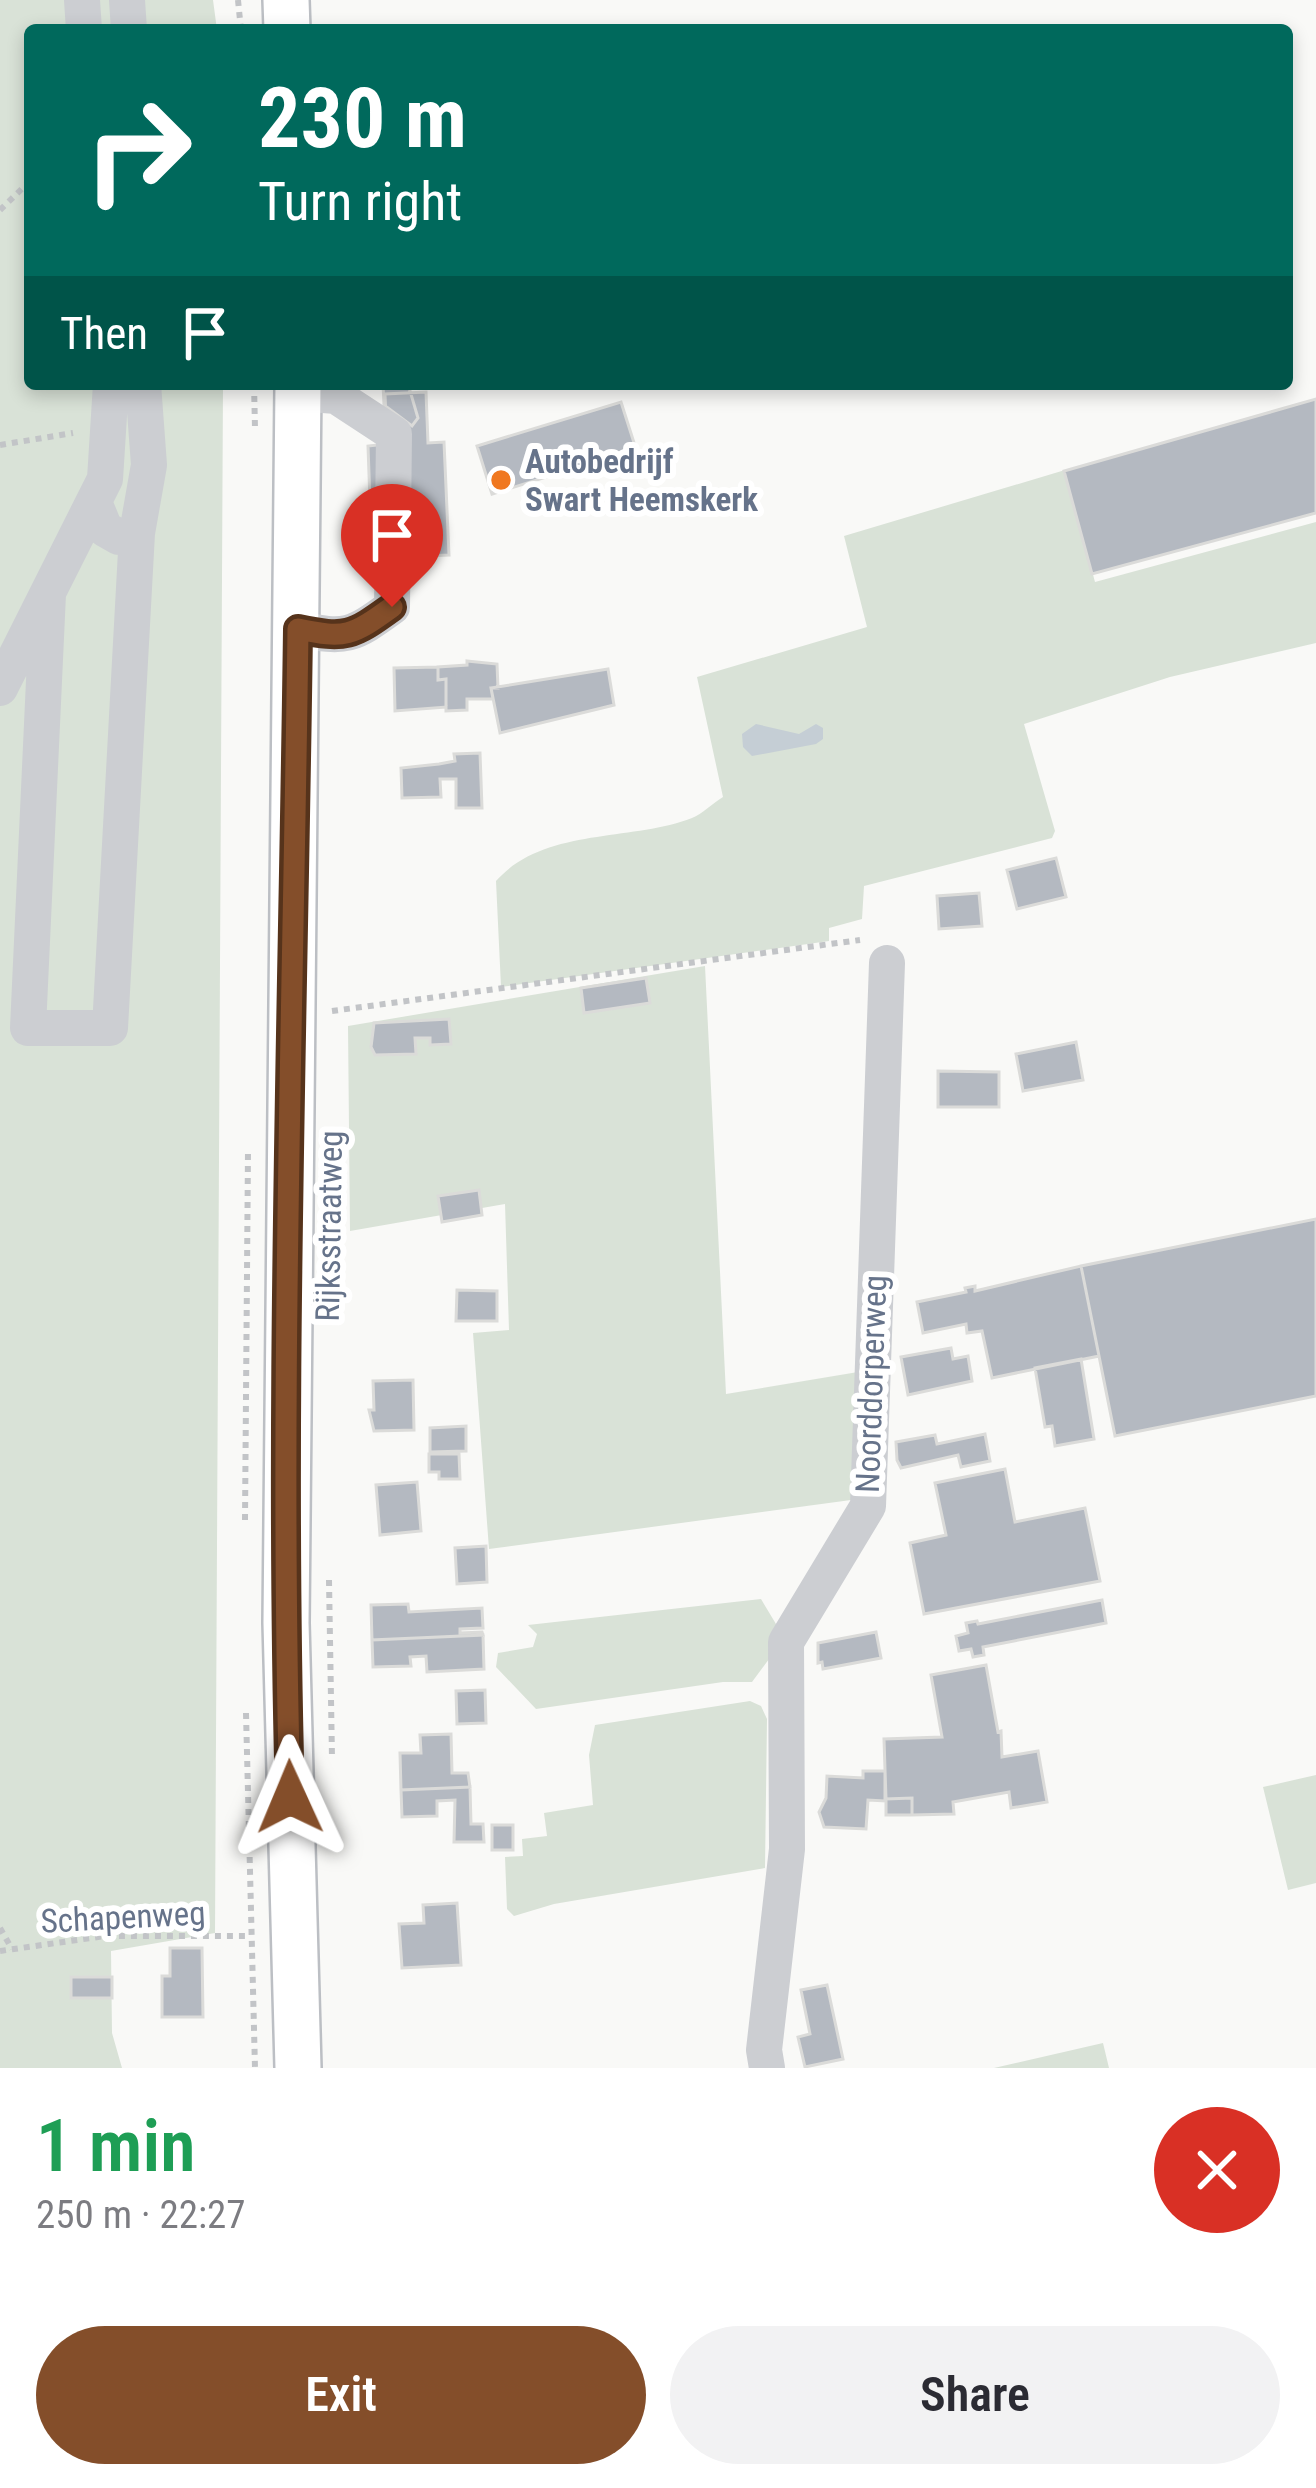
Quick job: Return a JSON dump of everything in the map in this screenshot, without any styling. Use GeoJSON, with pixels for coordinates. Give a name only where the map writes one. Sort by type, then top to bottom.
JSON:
{"type":"FeatureCollection","features":[{"type":"Feature","properties":{"kind":"main road","name":"Rijksstraatweg"},"geometry":{"type":"LineString","coordinates":[[298,390],[286,1623],[298,2068]]}},
{"type":"Feature","properties":{"kind":"street"},"geometry":{"type":"LineString","coordinates":[[0,688],[105,479],[111,390]]}},
{"type":"Feature","properties":{"kind":"street"},"geometry":{"type":"LineString","coordinates":[[49,594],[14,1028],[110,1028],[137,533],[149,464],[143,390]]}},
{"type":"Feature","properties":{"kind":"street"},"geometry":{"type":"LineString","coordinates":[[298,629],[337,637],[364,628],[392,607],[394,434],[335,396],[307,390]]}},
{"type":"Feature","properties":{"kind":"street"},"geometry":{"type":"LineString","coordinates":[[94,502],[105,529],[119,536],[137,533]]}},
{"type":"Feature","properties":{"kind":"street","name":"Noorddorperweg"},"geometry":{"type":"LineString","coordinates":[[767,2068],[764,2050],[787,1849],[786,1642],[868,1506],[886,963]]}},
{"type":"Feature","properties":{"kind":"path"},"geometry":{"type":"LineString","coordinates":[[0,210],[24,187]]}},
{"type":"Feature","properties":{"kind":"path"},"geometry":{"type":"LineString","coordinates":[[0,445],[108,427]]}},
{"type":"Feature","properties":{"kind":"path"},"geometry":{"type":"LineString","coordinates":[[292,1016],[879,938],[886,963]]}},
{"type":"Feature","properties":{"kind":"path"},"geometry":{"type":"LineString","coordinates":[[328,1561],[332,1762]]}},
{"type":"Feature","properties":{"kind":"path"},"geometry":{"type":"LineString","coordinates":[[0,1928],[12,1949]]}},
{"type":"Feature","properties":{"kind":"path","name":"Schapenweg"},"geometry":{"type":"LineString","coordinates":[[0,1951],[105,1936],[250,1936]]}},
{"type":"Feature","properties":{"kind":"shaded area"},"geometry":{"type":"Polygon","coordinates":[[[0,0],[213,0],[216,24],[24,24],[24,390],[223,390],[215,1933],[111,1951],[112,2033],[122,2068],[0,2068],[0,0]]]}},
{"type":"Feature","properties":{"kind":"shaded area"},"geometry":{"type":"Polygon","coordinates":[[[1065,470],[1095,582],[1316,522],[1316,643],[1170,677],[1024,724],[1055,831],[1052,838],[864,886],[862,919],[829,928],[829,941],[501,987],[496,881],[538,852],[692,818],[723,797],[697,677],[867,627],[844,536],[1065,470]]]}},
{"type":"Feature","properties":{"kind":"shaded area"},"geometry":{"type":"Polygon","coordinates":[[[756,724],[799,734],[816,724],[823,728],[823,739],[752,756],[743,747],[742,734],[756,724]]]}},
{"type":"Feature","properties":{"kind":"shaded area"},"geometry":{"type":"Polygon","coordinates":[[[705,966],[726,1394],[858,1372],[851,1500],[489,1549],[473,1333],[509,1330],[505,1204],[350,1231],[348,1026],[705,966]]]}},
{"type":"Feature","properties":{"kind":"shaded area"},"geometry":{"type":"Polygon","coordinates":[[[761,1599],[779,1629],[775,1651],[752,1682],[536,1709],[496,1667],[498,1653],[533,1647],[537,1634],[528,1625],[761,1599]]]}},
{"type":"Feature","properties":{"kind":"shaded area"},"geometry":{"type":"Polygon","coordinates":[[[750,1701],[761,1706],[767,1719],[765,1868],[554,1904],[514,1916],[507,1909],[505,1857],[523,1856],[522,1839],[547,1836],[544,1813],[593,1805],[589,1755],[595,1725],[750,1701]]]}},
{"type":"Feature","properties":{"kind":"shaded area"},"geometry":{"type":"Polygon","coordinates":[[[1316,1775],[1316,1883],[1288,1890],[1263,1787],[1316,1775]]]}},
{"type":"Feature","properties":{"kind":"shaded area"},"geometry":{"type":"Polygon","coordinates":[[[1103,2043],[1109,2068],[994,2068],[1103,2043]]]}},
{"type":"Feature","properties":{"kind":"building"},"geometry":{"type":"Polygon","coordinates":[[[383,390],[410,390],[418,418],[412,426],[384,405],[383,390]]]}},
{"type":"Feature","properties":{"kind":"building"},"geometry":{"type":"Polygon","coordinates":[[[426,392],[428,443],[444,442],[449,555],[372,558],[368,446],[387,444],[385,394],[426,392]]]}},
{"type":"Feature","properties":{"kind":"building"},"geometry":{"type":"Polygon","coordinates":[[[1316,399],[1316,513],[1092,574],[1064,471],[1316,399]]]}},
{"type":"Feature","properties":{"kind":"building"},"geometry":{"type":"Polygon","coordinates":[[[621,402],[636,449],[492,494],[477,446],[621,402]]]}},
{"type":"Feature","properties":{"kind":"building"},"geometry":{"type":"Polygon","coordinates":[[[467,661],[497,664],[498,688],[491,688],[493,699],[467,699],[467,710],[446,711],[446,679],[438,680],[438,667],[467,665],[467,661]]]}},
{"type":"Feature","properties":{"kind":"building"},"geometry":{"type":"Polygon","coordinates":[[[438,667],[438,680],[446,679],[446,707],[395,711],[394,668],[438,667]]]}},
{"type":"Feature","properties":{"kind":"building"},"geometry":{"type":"Polygon","coordinates":[[[608,669],[614,705],[500,733],[491,688],[608,669]]]}},
{"type":"Feature","properties":{"kind":"building"},"geometry":{"type":"Polygon","coordinates":[[[480,753],[482,808],[456,808],[456,779],[440,779],[441,797],[402,798],[401,768],[455,761],[454,754],[480,753]]]}},
{"type":"Feature","properties":{"kind":"building"},"geometry":{"type":"Polygon","coordinates":[[[1056,858],[1066,897],[1017,909],[1007,870],[1056,858]]]}},
{"type":"Feature","properties":{"kind":"building"},"geometry":{"type":"Polygon","coordinates":[[[979,893],[982,926],[939,929],[937,896],[979,893]]]}},
{"type":"Feature","properties":{"kind":"building"},"geometry":{"type":"Polygon","coordinates":[[[646,978],[650,1003],[584,1013],[581,988],[646,978]]]}},
{"type":"Feature","properties":{"kind":"building"},"geometry":{"type":"Polygon","coordinates":[[[449,1019],[451,1044],[430,1045],[430,1038],[415,1038],[416,1054],[375,1055],[371,1047],[374,1023],[449,1019]]]}},
{"type":"Feature","properties":{"kind":"building"},"geometry":{"type":"Polygon","coordinates":[[[1076,1042],[1083,1080],[1023,1091],[1016,1054],[1076,1042]]]}},
{"type":"Feature","properties":{"kind":"building"},"geometry":{"type":"Polygon","coordinates":[[[938,1071],[999,1072],[999,1107],[938,1107],[938,1071]]]}},
{"type":"Feature","properties":{"kind":"building"},"geometry":{"type":"Polygon","coordinates":[[[479,1190],[482,1215],[442,1222],[438,1196],[479,1190]]]}},
{"type":"Feature","properties":{"kind":"building"},"geometry":{"type":"Polygon","coordinates":[[[1316,1219],[1316,1396],[1115,1436],[1081,1266],[1316,1219]]]}},
{"type":"Feature","properties":{"kind":"building"},"geometry":{"type":"Polygon","coordinates":[[[1081,1266],[1099,1356],[992,1378],[982,1331],[967,1333],[966,1324],[923,1333],[917,1302],[1081,1266]]]}},
{"type":"Feature","properties":{"kind":"building"},"geometry":{"type":"Polygon","coordinates":[[[457,1290],[497,1291],[497,1321],[456,1321],[457,1290]]]}},
{"type":"Feature","properties":{"kind":"building"},"geometry":{"type":"Polygon","coordinates":[[[951,1348],[953,1359],[968,1356],[972,1381],[908,1395],[901,1357],[951,1348]]]}},
{"type":"Feature","properties":{"kind":"building"},"geometry":{"type":"Polygon","coordinates":[[[1081,1359],[1094,1439],[1055,1446],[1052,1426],[1045,1427],[1035,1368],[1081,1359]]]}},
{"type":"Feature","properties":{"kind":"building"},"geometry":{"type":"Polygon","coordinates":[[[413,1380],[414,1430],[374,1431],[369,1410],[374,1410],[373,1381],[413,1380]]]}},
{"type":"Feature","properties":{"kind":"building"},"geometry":{"type":"Polygon","coordinates":[[[466,1426],[466,1451],[430,1452],[430,1428],[466,1426]]]}},
{"type":"Feature","properties":{"kind":"building"},"geometry":{"type":"Polygon","coordinates":[[[985,1434],[990,1461],[961,1467],[958,1455],[901,1468],[897,1460],[896,1442],[935,1435],[937,1444],[985,1434]]]}},
{"type":"Feature","properties":{"kind":"building"},"geometry":{"type":"Polygon","coordinates":[[[429,1454],[459,1454],[460,1479],[439,1479],[439,1472],[429,1472],[429,1454]]]}},
{"type":"Feature","properties":{"kind":"building"},"geometry":{"type":"Polygon","coordinates":[[[1005,1469],[1015,1522],[1085,1508],[1100,1581],[924,1614],[910,1543],[946,1535],[935,1483],[1005,1469]]]}},
{"type":"Feature","properties":{"kind":"building"},"geometry":{"type":"Polygon","coordinates":[[[417,1482],[421,1531],[380,1535],[376,1485],[417,1482]]]}},
{"type":"Feature","properties":{"kind":"building"},"geometry":{"type":"Polygon","coordinates":[[[486,1546],[487,1582],[457,1584],[455,1548],[486,1546]]]}},
{"type":"Feature","properties":{"kind":"building"},"geometry":{"type":"Polygon","coordinates":[[[1102,1600],[1106,1623],[983,1647],[984,1655],[973,1657],[971,1649],[959,1651],[956,1636],[968,1633],[966,1623],[1102,1600]]]}},
{"type":"Feature","properties":{"kind":"building"},"geometry":{"type":"Polygon","coordinates":[[[408,1604],[409,1612],[482,1608],[483,1628],[460,1629],[460,1633],[483,1635],[372,1640],[371,1605],[408,1604]]]}},
{"type":"Feature","properties":{"kind":"building"},"geometry":{"type":"Polygon","coordinates":[[[876,1632],[881,1658],[823,1669],[822,1662],[818,1663],[818,1643],[876,1632]]]}},
{"type":"Feature","properties":{"kind":"building"},"geometry":{"type":"Polygon","coordinates":[[[483,1635],[484,1669],[427,1672],[426,1656],[410,1657],[411,1666],[373,1667],[372,1640],[483,1635]]]}},
{"type":"Feature","properties":{"kind":"building"},"geometry":{"type":"Polygon","coordinates":[[[986,1665],[1002,1757],[1038,1751],[1047,1802],[1011,1808],[1009,1792],[953,1802],[954,1814],[912,1815],[912,1798],[886,1799],[884,1739],[942,1737],[931,1675],[986,1665]]]}},
{"type":"Feature","properties":{"kind":"building"},"geometry":{"type":"Polygon","coordinates":[[[485,1690],[486,1723],[457,1724],[456,1691],[485,1690]]]}},
{"type":"Feature","properties":{"kind":"building"},"geometry":{"type":"Polygon","coordinates":[[[451,1734],[452,1773],[468,1773],[470,1787],[401,1790],[400,1753],[421,1753],[420,1735],[451,1734]]]}},
{"type":"Feature","properties":{"kind":"building"},"geometry":{"type":"Polygon","coordinates":[[[863,1771],[885,1771],[885,1801],[868,1800],[866,1829],[824,1827],[819,1812],[826,1798],[827,1776],[863,1778],[863,1771]]]}},
{"type":"Feature","properties":{"kind":"building"},"geometry":{"type":"Polygon","coordinates":[[[470,1787],[471,1824],[483,1824],[484,1842],[454,1842],[455,1800],[437,1801],[437,1816],[402,1817],[401,1790],[470,1787]]]}},
{"type":"Feature","properties":{"kind":"building"},"geometry":{"type":"Polygon","coordinates":[[[912,1798],[912,1815],[886,1815],[886,1799],[912,1798]]]}},
{"type":"Feature","properties":{"kind":"building"},"geometry":{"type":"Polygon","coordinates":[[[492,1825],[513,1825],[513,1850],[492,1850],[492,1825]]]}},
{"type":"Feature","properties":{"kind":"building"},"geometry":{"type":"Polygon","coordinates":[[[457,1903],[461,1965],[402,1968],[399,1924],[424,1923],[423,1905],[457,1903]]]}},
{"type":"Feature","properties":{"kind":"building"},"geometry":{"type":"Polygon","coordinates":[[[170,1948],[202,1948],[203,2017],[162,2017],[162,1976],[170,1976],[170,1948]]]}},
{"type":"Feature","properties":{"kind":"building"},"geometry":{"type":"Polygon","coordinates":[[[71,1977],[112,1977],[112,1998],[71,1998],[71,1977]]]}},
{"type":"Feature","properties":{"kind":"building"},"geometry":{"type":"Polygon","coordinates":[[[827,1985],[843,2059],[805,2067],[798,2037],[810,2034],[801,1990],[827,1985]]]}},
{"type":"Feature","properties":{"kind":"place","name":"Autobedrijf Swart Heemskerk"},"geometry":{"type":"Point","coordinates":[501,480]}},
{"type":"Feature","properties":{"kind":"route"},"geometry":{"type":"LineString","coordinates":[[290,1797],[287,1275],[298,629],[337,637],[364,628],[392,607]]}}]}
